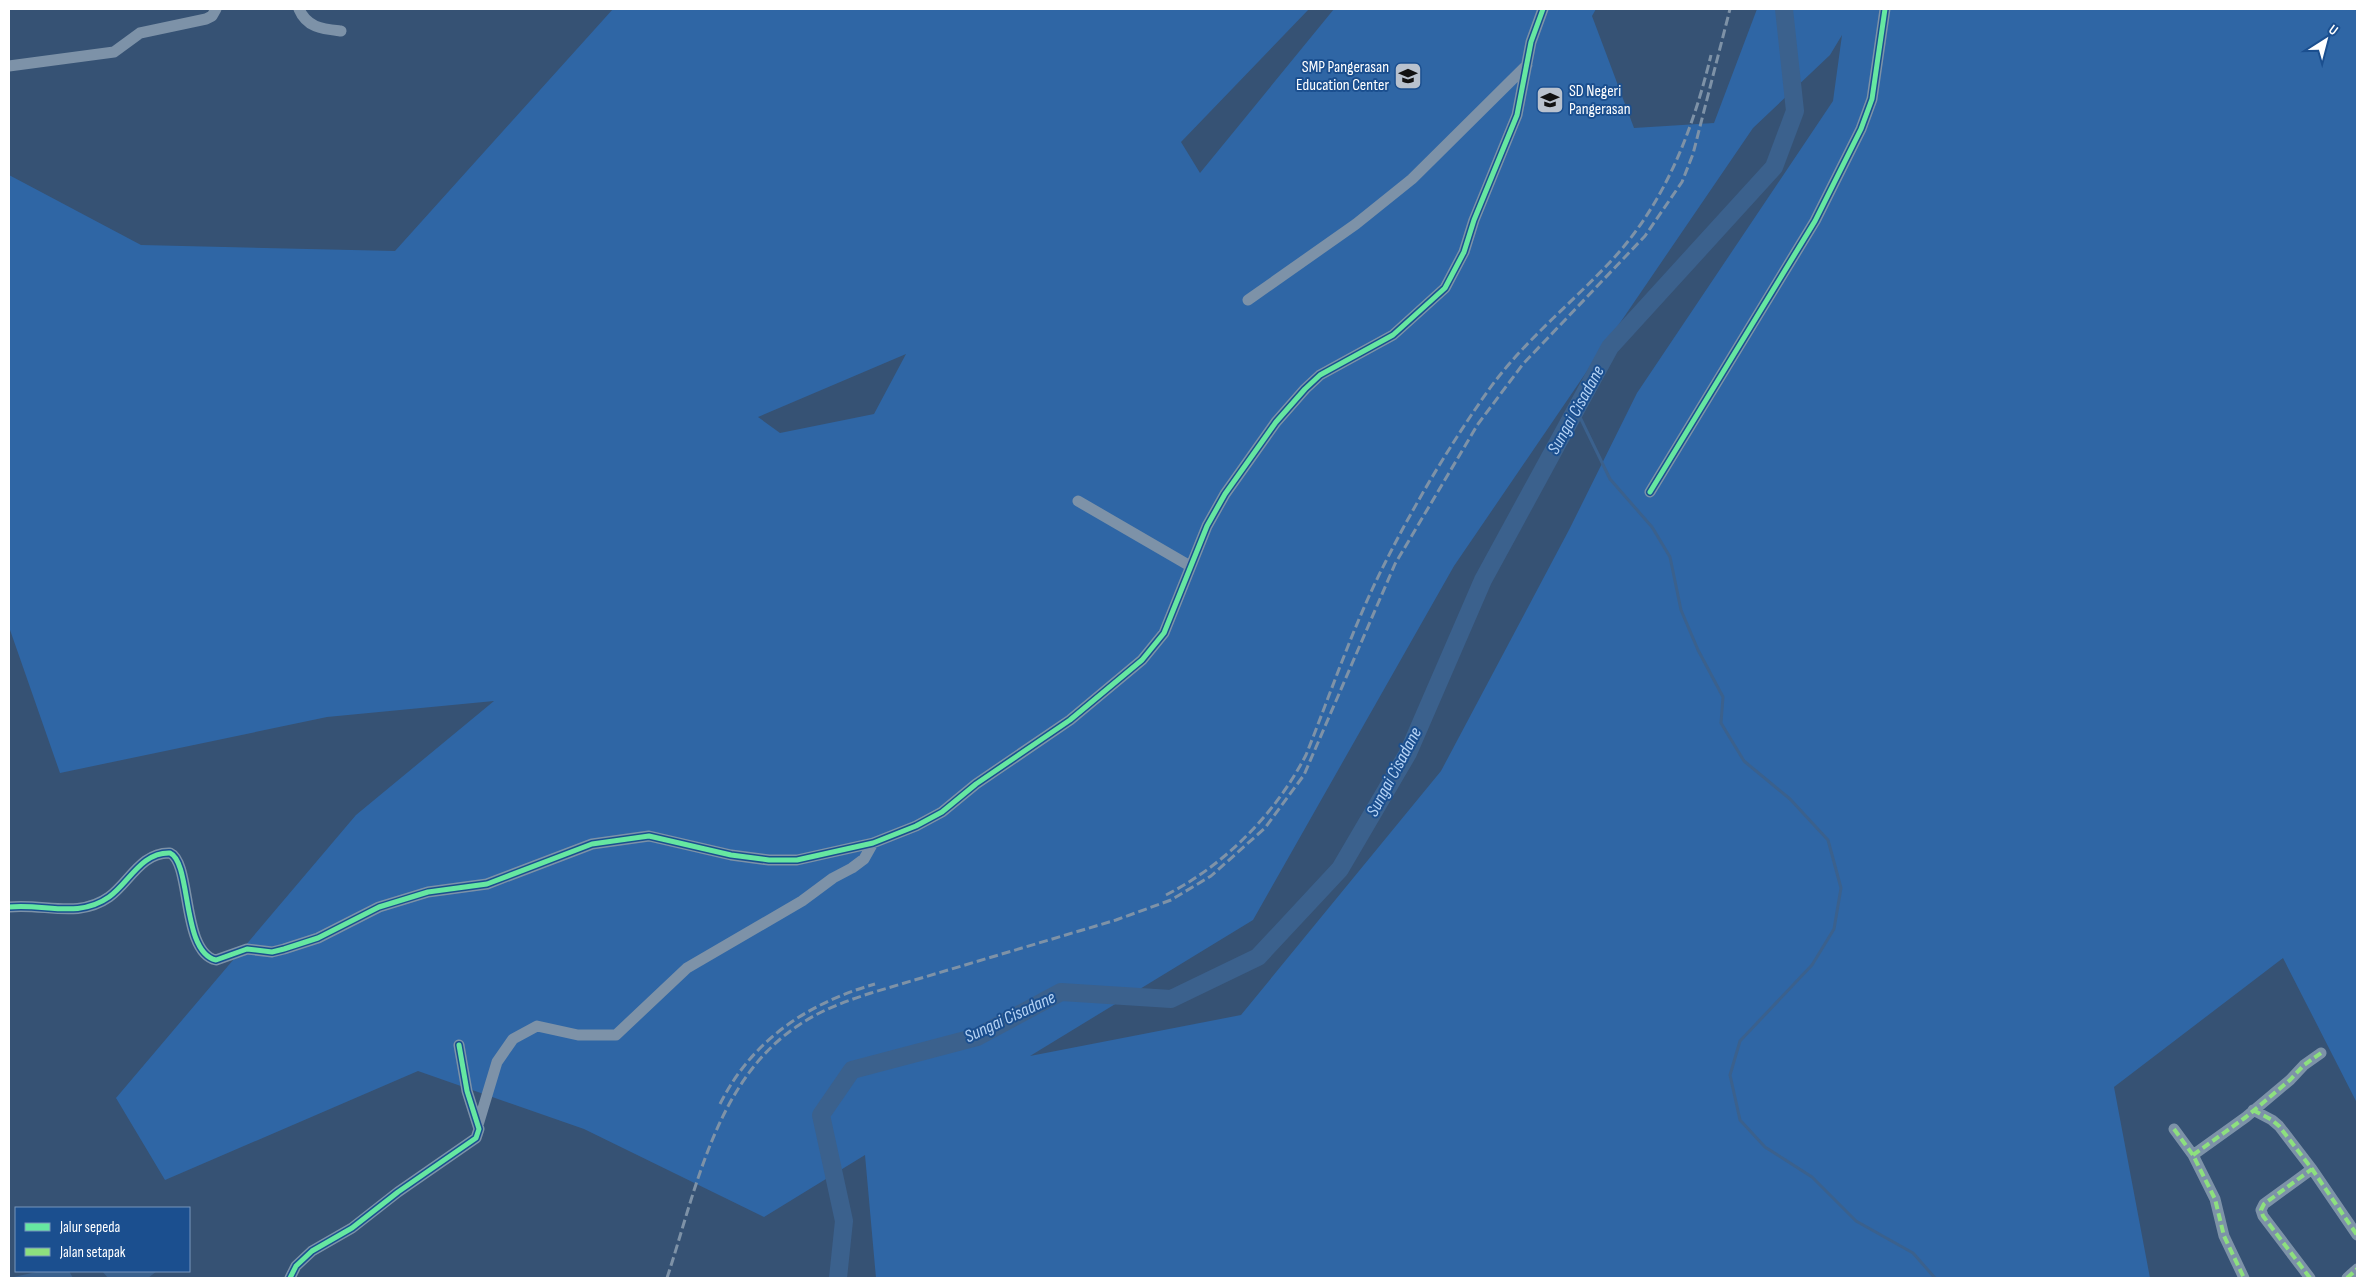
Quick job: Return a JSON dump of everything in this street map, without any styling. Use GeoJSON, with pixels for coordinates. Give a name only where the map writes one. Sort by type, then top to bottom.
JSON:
{"type":"FeatureCollection","features":[{"type":"Feature","properties":{"kind":"street"},"geometry":{"type":"LineString","coordinates":[[9,66],[114,52],[140,33],[206,19],[212,16],[216,9]]}},
{"type":"Feature","properties":{"kind":"street"},"geometry":{"type":"LineString","coordinates":[[298,9],[305,20],[312,26],[320,29],[341,31]]}},
{"type":"Feature","properties":{"kind":"street"},"geometry":{"type":"LineString","coordinates":[[9,907],[73,910],[90,906],[110,896],[144,863],[160,854],[170,853],[175,857],[181,870],[187,907],[195,934],[208,955],[216,960],[247,949],[272,952],[284,949],[318,938],[377,908],[428,892],[487,884],[540,866],[580,848],[615,840],[649,836],[731,855],[785,861],[809,859],[873,842],[916,826],[942,812],[976,784],[1070,720],[1130,671],[1153,648],[1164,633],[1207,526],[1225,494],[1259,445],[1305,389],[1329,368],[1372,347],[1400,330],[1438,297],[1452,279],[1517,115],[1531,42],[1543,9]]}},
{"type":"Feature","properties":{"kind":"street"},"geometry":{"type":"LineString","coordinates":[[1650,492],[1815,221],[1862,129],[1872,100],[1885,9]]}},
{"type":"Feature","properties":{"kind":"street"},"geometry":{"type":"LineString","coordinates":[[1248,300],[1356,224],[1412,179],[1527,65]]}},
{"type":"Feature","properties":{"kind":"street"},"geometry":{"type":"LineString","coordinates":[[1078,501],[1190,566]]}},
{"type":"Feature","properties":{"kind":"street"},"geometry":{"type":"LineString","coordinates":[[478,1125],[497,1062],[513,1039],[537,1026],[578,1035],[616,1035],[687,968],[802,901],[833,878],[852,868],[864,859],[873,842]]}},
{"type":"Feature","properties":{"kind":"street"},"geometry":{"type":"LineString","coordinates":[[290,1278],[296,1266],[312,1251],[352,1228],[398,1192],[476,1138],[479,1132],[478,1125],[467,1091],[459,1045]]}},
{"type":"Feature","properties":{"kind":"street"},"geometry":{"type":"LineString","coordinates":[[2192,1155],[2253,1110],[2290,1080],[2304,1065],[2321,1053]]}},
{"type":"Feature","properties":{"kind":"street"},"geometry":{"type":"LineString","coordinates":[[2253,1110],[2279,1126],[2312,1169],[2357,1235]]}},
{"type":"Feature","properties":{"kind":"street"},"geometry":{"type":"LineString","coordinates":[[2174,1129],[2192,1155],[2215,1199],[2224,1236],[2244,1278]]}},
{"type":"Feature","properties":{"kind":"street"},"geometry":{"type":"LineString","coordinates":[[2310,1278],[2261,1212],[2264,1204],[2312,1169]]}},
{"type":"Feature","properties":{"kind":"street"},"geometry":{"type":"LineString","coordinates":[[2347,1278],[2357,1269]]}},
{"type":"Feature","properties":{"kind":"shaded area"},"geometry":{"type":"Polygon","coordinates":[[[613,9],[1309,9],[1181,142],[1200,173],[1334,9],[1596,9],[1592,16],[1634,128],[1714,123],[1757,9],[2354,9],[2357,11],[2357,1103],[2283,958],[2114,1087],[2150,1278],[876,1278],[865,1155],[764,1217],[584,1129],[418,1071],[165,1180],[116,1098],[356,815],[494,701],[327,717],[60,773],[9,627],[9,175],[141,245],[395,251],[613,9]],[[1842,35],[1830,55],[1753,128],[1454,566],[1253,920],[1030,1056],[1241,1015],[1441,771],[1570,528],[1637,393],[1833,101],[1842,35]],[[906,354],[758,417],[780,433],[874,414],[906,354]]]}},
{"type":"Feature","properties":{"kind":"shaded area"},"geometry":{"type":"Polygon","coordinates":[[[36,1272],[70,1272],[73,1278],[9,1278],[36,1272]]]}},
{"type":"Feature","properties":{"kind":"shaded area"},"geometry":{"type":"Polygon","coordinates":[[[103,1272],[156,1272],[148,1278],[108,1278],[103,1272]]]}},
{"type":"Feature","properties":{"kind":"waterway","name":"Sungai Cisadane"},"geometry":{"type":"LineString","coordinates":[[838,1278],[844,1221],[821,1115],[852,1070],[977,1037],[1061,992],[1171,999],[1258,957],[1340,869],[1408,753],[1483,580],[1610,347],[1774,167],[1795,111],[1784,9]]}},
{"type":"Feature","properties":{"kind":"waterway"},"geometry":{"type":"LineString","coordinates":[[1576,409],[1610,479],[1652,527],[1670,557],[1681,610],[1698,650],[1723,697],[1721,723],[1744,761],[1790,799],[1828,840],[1841,888],[1834,929],[1812,965],[1740,1041],[1730,1075],[1740,1120],[1765,1147],[1812,1177],[1856,1221],[1913,1253],[1935,1278]]}},
{"type":"Feature","properties":{"kind":"railway"},"geometry":{"type":"LineString","coordinates":[[667,1278],[700,1174],[728,1106],[747,1075],[771,1048],[799,1025],[825,1010],[862,996],[1116,920],[1171,900],[1211,876],[1265,828],[1304,775],[1395,564],[1478,424],[1523,364],[1645,236],[1682,182],[1693,154],[1730,9]]}},
{"type":"Feature","properties":{"kind":"railway"},"geometry":{"type":"LineString","coordinates":[[1166,895],[1209,869],[1247,836],[1280,797],[1294,776],[1306,755],[1353,632],[1374,584],[1422,494],[1462,429],[1504,370],[1533,338],[1612,260],[1631,238],[1647,214],[1662,190],[1686,138],[1711,55]]}},
{"type":"Feature","properties":{"kind":"railway"},"geometry":{"type":"LineString","coordinates":[[720,1104],[733,1081],[748,1061],[784,1027],[805,1013],[827,1002],[875,984]]}},
{"type":"Feature","properties":{"kind":"marked path"},"geometry":{"type":"LineString","coordinates":[[2193,1155],[2246,1117],[2290,1080],[2304,1065],[2321,1053]]}},
{"type":"Feature","properties":{"kind":"marked path"},"geometry":{"type":"LineString","coordinates":[[2253,1110],[2279,1126],[2312,1169],[2357,1235]]}},
{"type":"Feature","properties":{"kind":"marked path"},"geometry":{"type":"LineString","coordinates":[[2174,1129],[2193,1155],[2215,1199],[2224,1236],[2244,1278]]}},
{"type":"Feature","properties":{"kind":"marked path"},"geometry":{"type":"LineString","coordinates":[[2310,1278],[2263,1216],[2261,1210],[2264,1204],[2312,1169]]}},
{"type":"Feature","properties":{"kind":"marked path"},"geometry":{"type":"LineString","coordinates":[[2347,1278],[2357,1269]]}},
{"type":"Feature","properties":{"kind":"cycle path"},"geometry":{"type":"LineString","coordinates":[[9,907],[73,909],[97,904],[116,891],[136,869],[151,857],[170,853],[177,860],[182,873],[197,941],[205,954],[216,960],[247,949],[272,952],[284,949],[318,938],[379,907],[428,892],[487,884],[592,844],[649,836],[731,855],[769,860],[797,860],[873,843],[916,826],[942,812],[976,784],[1070,720],[1142,660],[1164,633],[1207,526],[1225,494],[1276,422],[1320,375],[1393,335],[1445,288],[1464,252],[1474,220],[1517,115],[1531,42],[1543,9]]}},
{"type":"Feature","properties":{"kind":"cycle path"},"geometry":{"type":"LineString","coordinates":[[1650,492],[1815,221],[1861,129],[1872,99],[1885,9]]}},
{"type":"Feature","properties":{"kind":"cycle path"},"geometry":{"type":"LineString","coordinates":[[290,1278],[296,1266],[312,1251],[352,1228],[398,1192],[476,1138],[479,1129],[467,1091],[459,1045]]}},
{"type":"Feature","properties":{"kind":"place","name":"SMP Pangerasan Education Center"},"geometry":{"type":"Point","coordinates":[1408,76]}},
{"type":"Feature","properties":{"kind":"place","name":"SD Negeri Pangerasan"},"geometry":{"type":"Point","coordinates":[1550,100]}}]}
